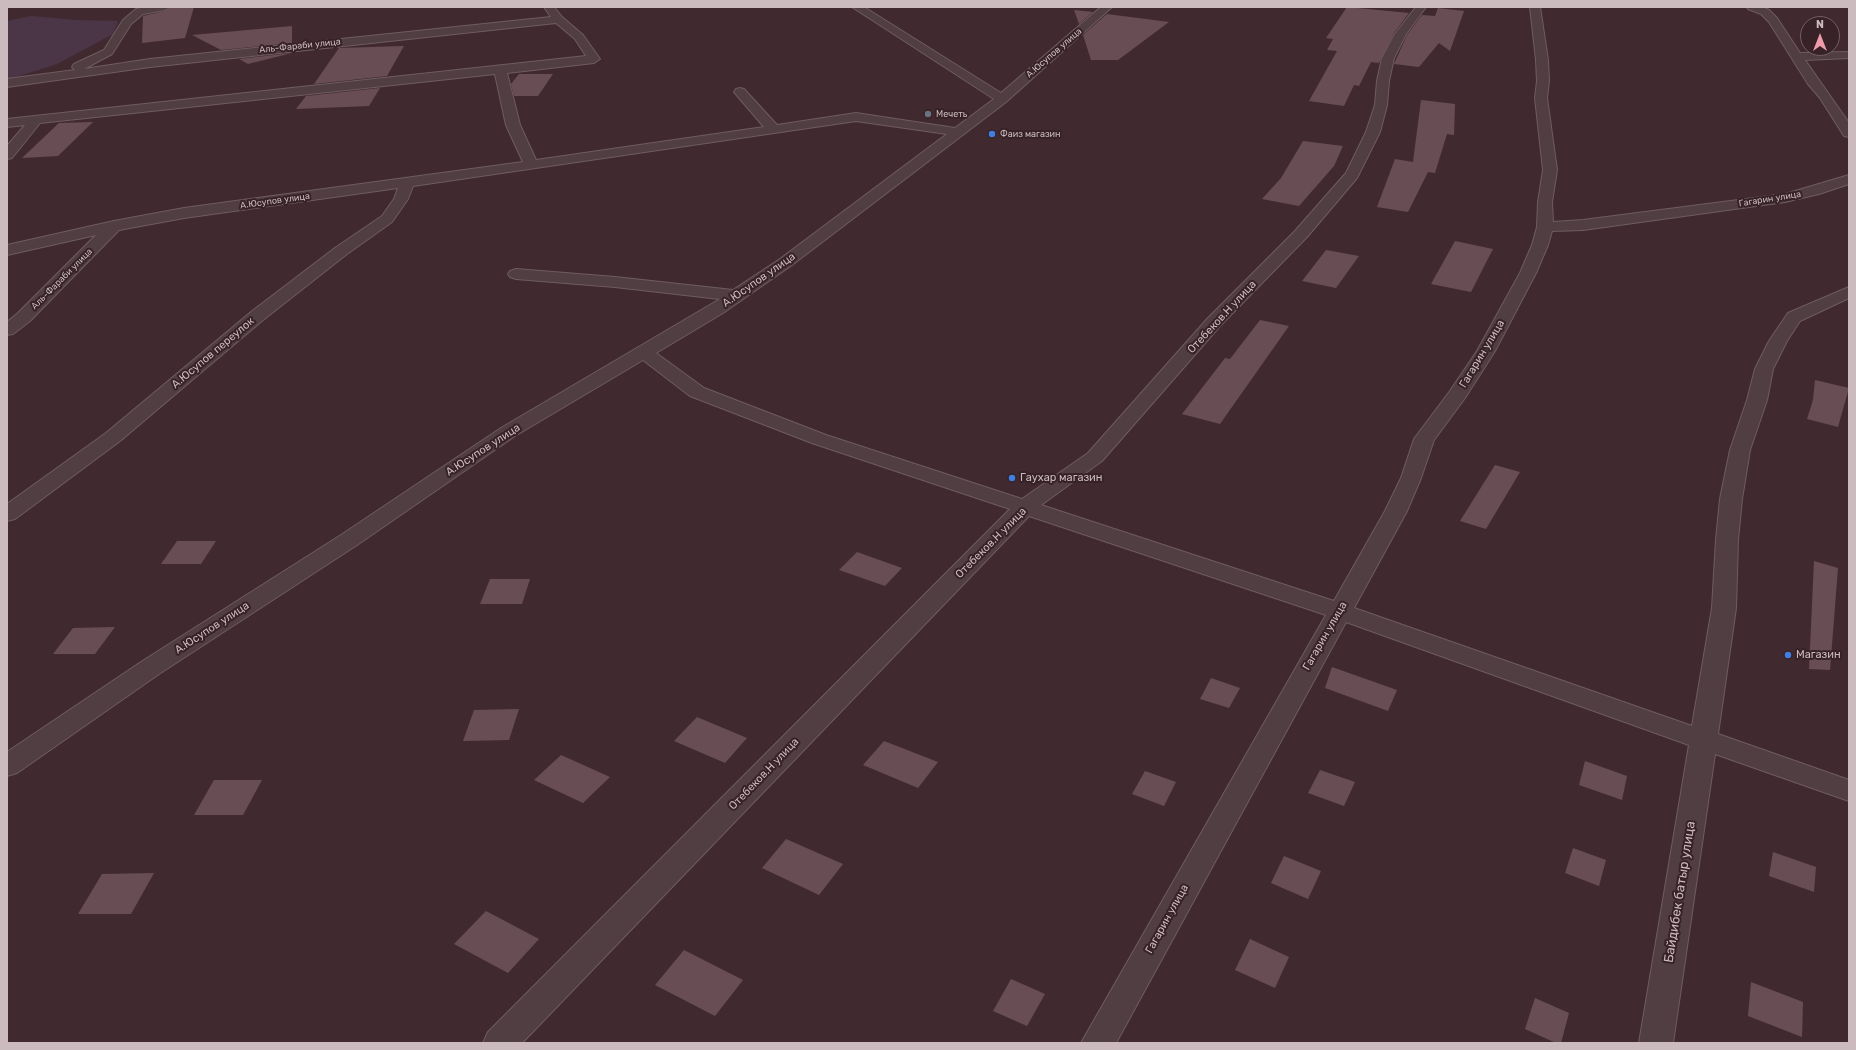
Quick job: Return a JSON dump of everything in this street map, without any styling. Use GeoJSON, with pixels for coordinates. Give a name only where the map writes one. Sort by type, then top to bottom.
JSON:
{"type":"FeatureCollection","features":[{"type":"Feature","properties":{"kind":"street","name":"Аль-Фараби улица"},"geometry":{"type":"LineString","coordinates":[[42,78],[86,64],[108,52],[128,22],[140,11],[165,7]]}},
{"type":"Feature","properties":{"kind":"street"},"geometry":{"type":"LineString","coordinates":[[7,124],[594,59],[579,37],[558,19],[549,7]]}},
{"type":"Feature","properties":{"kind":"street"},"geometry":{"type":"LineString","coordinates":[[857,7],[1002,99]]}},
{"type":"Feature","properties":{"kind":"street","name":"А.Юсупов улица"},"geometry":{"type":"LineString","coordinates":[[7,766],[150,668],[349,540],[508,432],[737,296],[786,262],[1002,99],[1107,7]]}},
{"type":"Feature","properties":{"kind":"street","name":"Отебеков.Н улица"},"geometry":{"type":"LineString","coordinates":[[500,1043],[1026,506],[1095,457],[1214,322],[1301,234],[1352,175],[1373,132],[1381,106],[1383,80],[1388,58],[1401,34],[1421,7]]}},
{"type":"Feature","properties":{"kind":"street","name":"Гагарин улица"},"geometry":{"type":"LineString","coordinates":[[1098,1043],[1339,611],[1396,512],[1411,478],[1424,439],[1458,394],[1486,351],[1528,273],[1545,227],[1545,202],[1550,170],[1541,98],[1543,81],[1542,60],[1535,7]]}},
{"type":"Feature","properties":{"kind":"street"},"geometry":{"type":"LineString","coordinates":[[1752,7],[1765,12],[1773,20],[1812,81],[1825,96],[1849,133]]}},
{"type":"Feature","properties":{"kind":"street","name":"Аль-Фараби улица"},"geometry":{"type":"LineString","coordinates":[[7,83],[158,62],[558,19]]}},
{"type":"Feature","properties":{"kind":"street"},"geometry":{"type":"LineString","coordinates":[[1798,57],[1849,55]]}},
{"type":"Feature","properties":{"kind":"street"},"geometry":{"type":"LineString","coordinates":[[500,70],[513,125],[531,165]]}},
{"type":"Feature","properties":{"kind":"street"},"geometry":{"type":"LineString","coordinates":[[740,92],[774,130]]}},
{"type":"Feature","properties":{"kind":"street","name":"А.Юсупов улица"},"geometry":{"type":"LineString","coordinates":[[184,213],[531,165],[856,117],[957,132]]}},
{"type":"Feature","properties":{"kind":"street"},"geometry":{"type":"LineString","coordinates":[[7,155],[36,120]]}},
{"type":"Feature","properties":{"kind":"street","name":"Гагарин улица"},"geometry":{"type":"LineString","coordinates":[[1545,227],[1615,221],[1785,198],[1814,191],[1849,179]]}},
{"type":"Feature","properties":{"kind":"street","name":"А.Юсупов переулок"},"geometry":{"type":"LineString","coordinates":[[7,514],[113,437],[257,316],[341,251],[387,219],[401,199],[407,182]]}},
{"type":"Feature","properties":{"kind":"street","name":"Аль-Фараби улица"},"geometry":{"type":"LineString","coordinates":[[7,250],[26,247],[114,226],[184,213]]}},
{"type":"Feature","properties":{"kind":"street","name":"Аль-Фараби улица"},"geometry":{"type":"LineString","coordinates":[[7,330],[24,318],[114,226]]}},
{"type":"Feature","properties":{"kind":"street"},"geometry":{"type":"LineString","coordinates":[[516,274],[615,282],[737,296]]}},
{"type":"Feature","properties":{"kind":"street","name":"Байдибек батыр улица"},"geometry":{"type":"LineString","coordinates":[[1656,1043],[1724,608],[1727,540],[1731,499],[1740,450],[1757,400],[1764,369],[1778,341],[1794,317],[1849,292]]}},
{"type":"Feature","properties":{"kind":"street"},"geometry":{"type":"LineString","coordinates":[[643,352],[697,392],[819,439],[1026,506],[1339,611],[1703,741],[1849,791]]}},
{"type":"Feature","properties":{"kind":"shaded area"},"geometry":{"type":"Polygon","coordinates":[[[31,16],[77,20],[118,21],[113,34],[57,64],[7,80],[7,21],[31,16]]]}},
{"type":"Feature","properties":{"kind":"building"},"geometry":{"type":"Polygon","coordinates":[[[171,7],[194,7],[185,38],[142,43],[143,16],[165,11],[171,7]]]}},
{"type":"Feature","properties":{"kind":"building"},"geometry":{"type":"Polygon","coordinates":[[[1347,7],[1409,13],[1394,33],[1379,63],[1371,62],[1359,86],[1354,85],[1344,106],[1309,101],[1337,51],[1327,50],[1333,39],[1326,38],[1347,7]]]}},
{"type":"Feature","properties":{"kind":"building"},"geometry":{"type":"Polygon","coordinates":[[[1438,8],[1464,11],[1450,51],[1439,43],[1419,67],[1394,64],[1407,35],[1422,15],[1435,16],[1438,8]]]}},
{"type":"Feature","properties":{"kind":"building"},"geometry":{"type":"Polygon","coordinates":[[[1074,10],[1093,12],[1079,24],[1074,10]]]}},
{"type":"Feature","properties":{"kind":"building"},"geometry":{"type":"Polygon","coordinates":[[[1107,14],[1169,22],[1118,60],[1091,60],[1083,35],[1107,14]]]}},
{"type":"Feature","properties":{"kind":"building"},"geometry":{"type":"Polygon","coordinates":[[[292,26],[292,43],[221,50],[192,35],[292,26]]]}},
{"type":"Feature","properties":{"kind":"building"},"geometry":{"type":"Polygon","coordinates":[[[404,46],[387,76],[314,84],[339,48],[404,46]]]}},
{"type":"Feature","properties":{"kind":"building"},"geometry":{"type":"Polygon","coordinates":[[[292,53],[248,64],[239,59],[292,53]]]}},
{"type":"Feature","properties":{"kind":"building"},"geometry":{"type":"Polygon","coordinates":[[[519,74],[553,74],[538,96],[514,96],[511,84],[519,74]]]}},
{"type":"Feature","properties":{"kind":"building"},"geometry":{"type":"Polygon","coordinates":[[[380,88],[369,106],[296,109],[306,96],[380,88]]]}},
{"type":"Feature","properties":{"kind":"building"},"geometry":{"type":"Polygon","coordinates":[[[1421,100],[1455,104],[1454,135],[1447,134],[1435,173],[1428,172],[1408,212],[1377,207],[1395,159],[1413,162],[1421,100]]]}},
{"type":"Feature","properties":{"kind":"building"},"geometry":{"type":"Polygon","coordinates":[[[93,122],[58,156],[22,158],[59,123],[93,122]]]}},
{"type":"Feature","properties":{"kind":"building"},"geometry":{"type":"Polygon","coordinates":[[[1303,141],[1343,146],[1334,166],[1299,206],[1262,199],[1281,178],[1303,141]]]}},
{"type":"Feature","properties":{"kind":"building"},"geometry":{"type":"Polygon","coordinates":[[[1455,241],[1493,249],[1471,292],[1431,284],[1455,241]]]}},
{"type":"Feature","properties":{"kind":"building"},"geometry":{"type":"Polygon","coordinates":[[[1326,250],[1359,256],[1336,288],[1302,281],[1326,250]]]}},
{"type":"Feature","properties":{"kind":"building"},"geometry":{"type":"Polygon","coordinates":[[[1260,320],[1289,326],[1220,424],[1182,414],[1225,358],[1230,359],[1260,320]]]}},
{"type":"Feature","properties":{"kind":"building"},"geometry":{"type":"Polygon","coordinates":[[[1815,380],[1849,388],[1838,427],[1807,419],[1813,400],[1815,380]]]}},
{"type":"Feature","properties":{"kind":"building"},"geometry":{"type":"Polygon","coordinates":[[[1495,465],[1520,472],[1486,529],[1460,521],[1495,465]]]}},
{"type":"Feature","properties":{"kind":"building"},"geometry":{"type":"Polygon","coordinates":[[[177,541],[216,541],[201,564],[161,564],[177,541]]]}},
{"type":"Feature","properties":{"kind":"building"},"geometry":{"type":"Polygon","coordinates":[[[857,552],[902,568],[885,586],[839,570],[857,552]]]}},
{"type":"Feature","properties":{"kind":"building"},"geometry":{"type":"Polygon","coordinates":[[[1814,561],[1838,568],[1830,670],[1809,669],[1814,561]]]}},
{"type":"Feature","properties":{"kind":"building"},"geometry":{"type":"Polygon","coordinates":[[[490,579],[530,579],[522,604],[480,604],[490,579]]]}},
{"type":"Feature","properties":{"kind":"building"},"geometry":{"type":"Polygon","coordinates":[[[115,627],[95,654],[53,654],[73,628],[115,627]]]}},
{"type":"Feature","properties":{"kind":"building"},"geometry":{"type":"Polygon","coordinates":[[[1332,667],[1397,690],[1388,711],[1325,688],[1332,667]]]}},
{"type":"Feature","properties":{"kind":"building"},"geometry":{"type":"Polygon","coordinates":[[[1211,678],[1240,688],[1229,708],[1200,699],[1211,678]]]}},
{"type":"Feature","properties":{"kind":"building"},"geometry":{"type":"Polygon","coordinates":[[[519,709],[509,740],[463,741],[474,710],[519,709]]]}},
{"type":"Feature","properties":{"kind":"building"},"geometry":{"type":"Polygon","coordinates":[[[697,717],[747,738],[725,763],[674,741],[697,717]]]}},
{"type":"Feature","properties":{"kind":"building"},"geometry":{"type":"Polygon","coordinates":[[[884,741],[938,762],[918,788],[863,765],[884,741]]]}},
{"type":"Feature","properties":{"kind":"building"},"geometry":{"type":"Polygon","coordinates":[[[561,755],[610,777],[583,803],[534,780],[561,755]]]}},
{"type":"Feature","properties":{"kind":"building"},"geometry":{"type":"Polygon","coordinates":[[[1585,761],[1627,776],[1622,800],[1579,785],[1585,761]]]}},
{"type":"Feature","properties":{"kind":"building"},"geometry":{"type":"Polygon","coordinates":[[[1320,770],[1355,782],[1344,806],[1308,793],[1320,770]]]}},
{"type":"Feature","properties":{"kind":"building"},"geometry":{"type":"Polygon","coordinates":[[[1145,771],[1176,782],[1164,806],[1132,794],[1145,771]]]}},
{"type":"Feature","properties":{"kind":"building"},"geometry":{"type":"Polygon","coordinates":[[[214,780],[262,780],[243,815],[194,815],[214,780]]]}},
{"type":"Feature","properties":{"kind":"building"},"geometry":{"type":"Polygon","coordinates":[[[786,839],[843,864],[819,895],[762,868],[786,839]]]}},
{"type":"Feature","properties":{"kind":"building"},"geometry":{"type":"Polygon","coordinates":[[[1573,848],[1606,860],[1599,886],[1565,873],[1573,848]]]}},
{"type":"Feature","properties":{"kind":"building"},"geometry":{"type":"Polygon","coordinates":[[[1773,852],[1816,867],[1814,892],[1769,876],[1773,852]]]}},
{"type":"Feature","properties":{"kind":"building"},"geometry":{"type":"Polygon","coordinates":[[[1284,856],[1321,871],[1308,899],[1271,883],[1284,856]]]}},
{"type":"Feature","properties":{"kind":"building"},"geometry":{"type":"Polygon","coordinates":[[[154,873],[131,914],[78,914],[102,874],[154,873]]]}},
{"type":"Feature","properties":{"kind":"building"},"geometry":{"type":"Polygon","coordinates":[[[486,911],[539,939],[508,973],[454,944],[486,911]]]}},
{"type":"Feature","properties":{"kind":"building"},"geometry":{"type":"Polygon","coordinates":[[[1250,939],[1289,957],[1275,988],[1235,970],[1250,939]]]}},
{"type":"Feature","properties":{"kind":"building"},"geometry":{"type":"Polygon","coordinates":[[[684,950],[743,980],[715,1016],[655,985],[684,950]]]}},
{"type":"Feature","properties":{"kind":"building"},"geometry":{"type":"Polygon","coordinates":[[[1011,979],[1045,994],[1027,1026],[993,1011],[1011,979]]]}},
{"type":"Feature","properties":{"kind":"building"},"geometry":{"type":"Polygon","coordinates":[[[1751,982],[1803,1002],[1802,1037],[1748,1016],[1751,982]]]}},
{"type":"Feature","properties":{"kind":"building"},"geometry":{"type":"Polygon","coordinates":[[[1535,998],[1569,1013],[1561,1043],[1556,1043],[1525,1029],[1535,998]]]}},
{"type":"Feature","properties":{"kind":"place","name":"Мечеть"},"geometry":{"type":"Point","coordinates":[928,114]}},
{"type":"Feature","properties":{"kind":"place","name":"Фаиз магазин"},"geometry":{"type":"Point","coordinates":[992,134]}},
{"type":"Feature","properties":{"kind":"place","name":"Гаухар магазин"},"geometry":{"type":"Point","coordinates":[1012,478]}},
{"type":"Feature","properties":{"kind":"place","name":"Магазин"},"geometry":{"type":"Point","coordinates":[1788,655]}}]}
